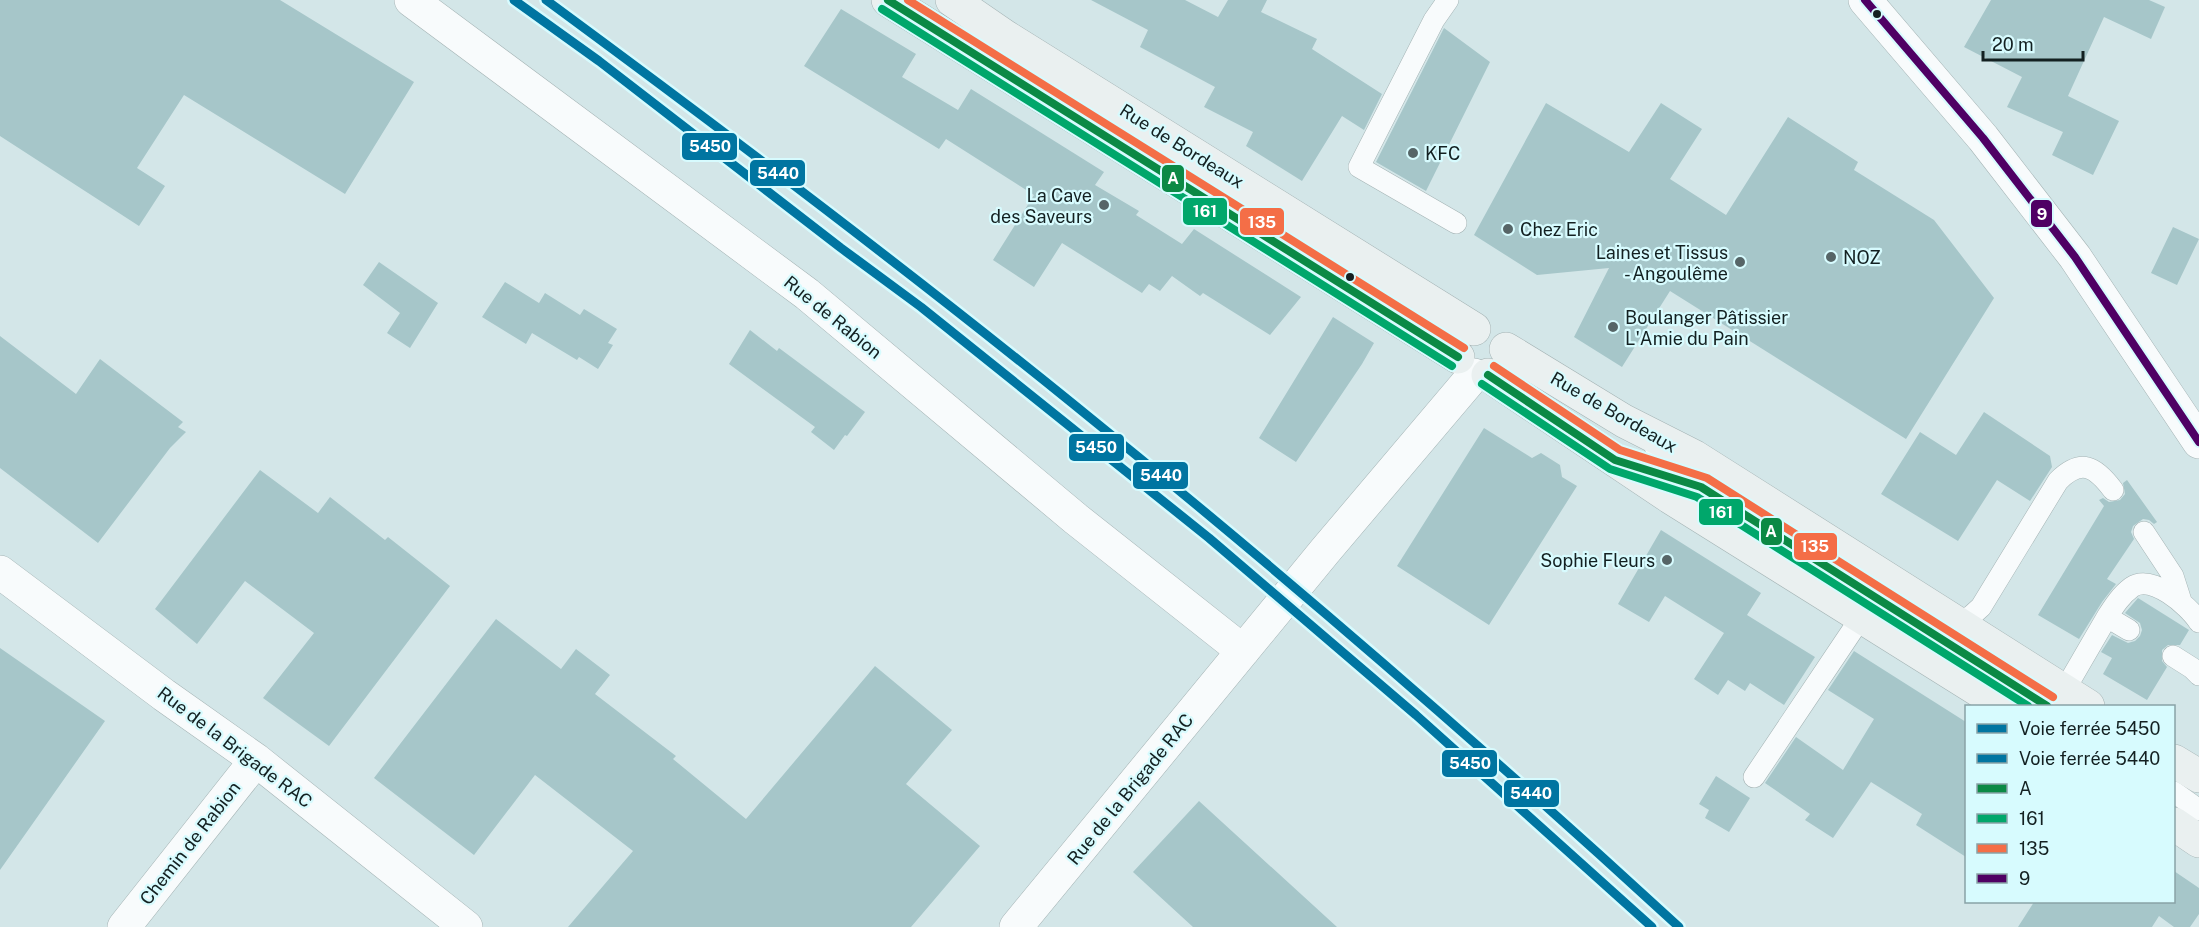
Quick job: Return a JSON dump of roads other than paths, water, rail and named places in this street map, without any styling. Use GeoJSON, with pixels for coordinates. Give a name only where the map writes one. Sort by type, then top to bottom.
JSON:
{"type":"FeatureCollection","features":[{"type":"Feature","properties":{"kind":"main road","name":"Rue de Bordeaux"},"geometry":{"type":"LineString","coordinates":[[888,0],[2002,705]]}},
{"type":"Feature","properties":{"kind":"main road","name":"Rue de Bordeaux"},"geometry":{"type":"LineString","coordinates":[[952,0],[1006,37],[1474,329]]}},
{"type":"Feature","properties":{"kind":"main road"},"geometry":{"type":"LineString","coordinates":[[1481,327],[1495,331],[1504,342],[1506,349],[1504,362],[1500,368],[1473,369],[1458,350],[1463,336],[1481,327]]}},
{"type":"Feature","properties":{"kind":"main road","name":"Rue de Bordeaux"},"geometry":{"type":"LineString","coordinates":[[1506,349],[1624,421],[1695,457],[1958,622],[2066,701]]}},
{"type":"Feature","properties":{"kind":"main road"},"geometry":{"type":"LineString","coordinates":[[2175,761],[2199,776]]}},
{"type":"Feature","properties":{"kind":"main road"},"geometry":{"type":"LineString","coordinates":[[2175,825],[2199,842]]}},
{"type":"Feature","properties":{"kind":"street","name":"Rue de Rabion"},"geometry":{"type":"LineString","coordinates":[[411,0],[807,294],[1076,519],[1243,651]]}},
{"type":"Feature","properties":{"kind":"street"},"geometry":{"type":"LineString","coordinates":[[1865,0],[1983,138],[2075,257],[2199,442]]}},
{"type":"Feature","properties":{"kind":"street","name":"Rue de la Brigade RAC"},"geometry":{"type":"LineString","coordinates":[[1017,927],[1473,369]]}},
{"type":"Feature","properties":{"kind":"street","name":"Rue de la Brigade RAC"},"geometry":{"type":"LineString","coordinates":[[0,572],[164,695],[256,760],[466,927]]}},
{"type":"Feature","properties":{"kind":"street","name":"Chemin de Rabion"},"geometry":{"type":"LineString","coordinates":[[124,927],[256,760]]}},
{"type":"Feature","properties":{"kind":"lane"},"geometry":{"type":"LineString","coordinates":[[919,0],[1202,179],[1228,214]]}},
{"type":"Feature","properties":{"kind":"lane"},"geometry":{"type":"LineString","coordinates":[[1448,0],[1434,20],[1359,167],[1456,223]]}},
{"type":"Feature","properties":{"kind":"lane"},"geometry":{"type":"LineString","coordinates":[[1624,421],[1701,487],[2066,701],[2107,616],[2118,600],[2133,586],[2146,585],[2162,589],[2181,601],[2199,622]]}},
{"type":"Feature","properties":{"kind":"lane"},"geometry":{"type":"LineString","coordinates":[[1615,460],[1701,487]]}},
{"type":"Feature","properties":{"kind":"lane"},"geometry":{"type":"LineString","coordinates":[[1958,622],[1971,616],[1981,607],[2058,481],[2070,470],[2083,467],[2093,469],[2113,490]]}},
{"type":"Feature","properties":{"kind":"lane"},"geometry":{"type":"LineString","coordinates":[[2144,532],[2173,576],[2181,601]]}},
{"type":"Feature","properties":{"kind":"lane"},"geometry":{"type":"LineString","coordinates":[[1754,777],[1862,616]]}},
{"type":"Feature","properties":{"kind":"lane"},"geometry":{"type":"LineString","coordinates":[[2107,616],[2129,630]]}},
{"type":"Feature","properties":{"kind":"lane"},"geometry":{"type":"LineString","coordinates":[[2173,656],[2199,675]]}},
{"type":"Feature","properties":{"kind":"lane"},"geometry":{"type":"LineString","coordinates":[[2175,793],[2199,810]]}},
{"type":"Feature","properties":{"kind":"rail line","name":"5450"},"geometry":{"type":"LineString","coordinates":[[514,0],[599,61],[921,307],[1209,538],[1416,715],[1652,927]]}},
{"type":"Feature","properties":{"kind":"rail line","name":"5440"},"geometry":{"type":"LineString","coordinates":[[546,0],[877,249],[1150,466],[1380,660],[1679,927]]}},
{"type":"Feature","properties":{"kind":"place","name":"KFC"},"geometry":{"type":"Point","coordinates":[1413,153]}},
{"type":"Feature","properties":{"kind":"place","name":"La Cave des Saveurs"},"geometry":{"type":"Point","coordinates":[1104,205]}},
{"type":"Feature","properties":{"kind":"place","name":"Chez Eric"},"geometry":{"type":"Point","coordinates":[1508,229]}},
{"type":"Feature","properties":{"kind":"place","name":"NOZ"},"geometry":{"type":"Point","coordinates":[1831,257]}},
{"type":"Feature","properties":{"kind":"place","name":"Laines et Tissus - Angoulême"},"geometry":{"type":"Point","coordinates":[1740,262]}},
{"type":"Feature","properties":{"kind":"place","name":"Boulanger Pâtissier L'Amie du Pain"},"geometry":{"type":"Point","coordinates":[1613,327]}},
{"type":"Feature","properties":{"kind":"place","name":"Sophie Fleurs"},"geometry":{"type":"Point","coordinates":[1667,560]}}]}
